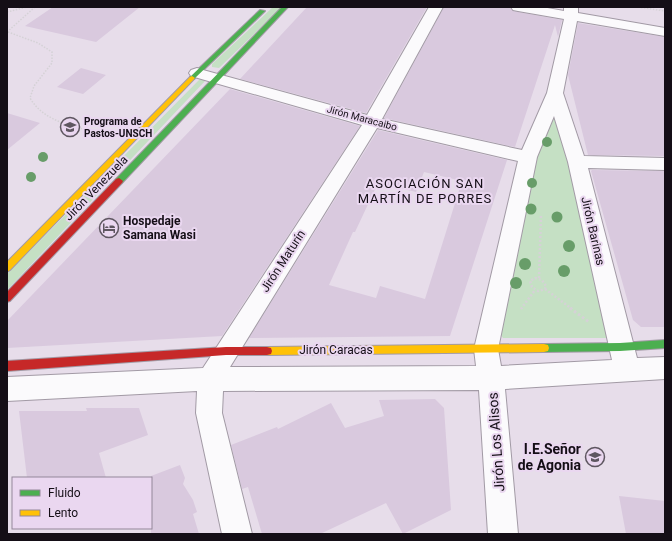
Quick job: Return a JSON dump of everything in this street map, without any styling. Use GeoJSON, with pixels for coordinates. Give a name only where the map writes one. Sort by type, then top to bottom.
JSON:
{"type":"FeatureCollection","features":[{"type":"Feature","properties":{"kind":"street","name":"Jirón Venezuela"},"geometry":{"type":"LineString","coordinates":[[7,268],[197,73],[265,7]]}},
{"type":"Feature","properties":{"kind":"street","name":"Jirón Venezuela"},"geometry":{"type":"LineString","coordinates":[[7,298],[285,7]]}},
{"type":"Feature","properties":{"kind":"street","name":"Jirón Maturín"},"geometry":{"type":"LineString","coordinates":[[237,534],[209,413],[210,379],[226,351],[372,122],[436,7]]}},
{"type":"Feature","properties":{"kind":"street"},"geometry":{"type":"LineString","coordinates":[[518,7],[575,10],[665,20]]}},
{"type":"Feature","properties":{"kind":"street"},"geometry":{"type":"LineString","coordinates":[[575,10],[665,32]]}},
{"type":"Feature","properties":{"kind":"street","name":"Jirón Barinas"},"geometry":{"type":"LineString","coordinates":[[486,350],[528,157],[555,93],[575,10]]}},
{"type":"Feature","properties":{"kind":"street","name":"Jirón Maracaibo"},"geometry":{"type":"LineString","coordinates":[[197,73],[372,122],[528,157]]}},
{"type":"Feature","properties":{"kind":"street","name":"Jirón Barinas"},"geometry":{"type":"LineString","coordinates":[[555,93],[577,162],[624,358]]}},
{"type":"Feature","properties":{"kind":"street"},"geometry":{"type":"LineString","coordinates":[[577,162],[665,164]]}},
{"type":"Feature","properties":{"kind":"street","name":"Jirón Caracas"},"geometry":{"type":"LineString","coordinates":[[7,389],[210,379],[491,378],[624,358],[665,344]]}},
{"type":"Feature","properties":{"kind":"street","name":"Jirón Caracas"},"geometry":{"type":"LineString","coordinates":[[7,366],[226,351],[486,350],[624,358],[665,368]]}},
{"type":"Feature","properties":{"kind":"street","name":"Jirón Los Alisos"},"geometry":{"type":"LineString","coordinates":[[486,350],[491,378],[500,533]]}},
{"type":"Feature","properties":{"kind":"path"},"geometry":{"type":"LineString","coordinates":[[7,12],[28,7]]}},
{"type":"Feature","properties":{"kind":"path"},"geometry":{"type":"LineString","coordinates":[[35,7],[7,32],[38,43],[52,52],[52,63],[34,86],[30,98],[36,108],[54,120],[107,136]]}},
{"type":"Feature","properties":{"kind":"path"},"geometry":{"type":"LineString","coordinates":[[638,7],[665,11]]}},
{"type":"Feature","properties":{"kind":"path"},"geometry":{"type":"LineString","coordinates":[[545,289],[538,291],[535,290],[530,284],[530,281],[535,278],[542,280],[546,286],[545,289],[624,358]]}},
{"type":"Feature","properties":{"kind":"green space"},"geometry":{"type":"Polygon","coordinates":[[[273,7],[282,7],[219,68],[212,67],[212,64],[273,7]]]}},
{"type":"Feature","properties":{"kind":"green space"},"geometry":{"type":"Polygon","coordinates":[[[199,80],[206,80],[7,290],[7,274],[199,80]]]}},
{"type":"Feature","properties":{"kind":"green space"},"geometry":{"type":"Polygon","coordinates":[[[557,114],[610,338],[503,338],[499,333],[536,153],[547,118],[557,114]]]}},
{"type":"Feature","properties":{"kind":"building"},"geometry":{"type":"Polygon","coordinates":[[[53,7],[140,7],[96,42],[25,26],[53,7]]]}},
{"type":"Feature","properties":{"kind":"building"},"geometry":{"type":"Polygon","coordinates":[[[307,7],[427,7],[366,113],[240,79],[307,7]]]}},
{"type":"Feature","properties":{"kind":"building"},"geometry":{"type":"Polygon","coordinates":[[[444,7],[504,7],[510,8],[513,11],[562,20],[558,37],[555,25],[515,147],[384,118],[444,7]]]}},
{"type":"Feature","properties":{"kind":"building"},"geometry":{"type":"Polygon","coordinates":[[[578,23],[665,37],[665,156],[588,155],[568,75],[578,23]]]}},
{"type":"Feature","properties":{"kind":"building"},"geometry":{"type":"Polygon","coordinates":[[[81,68],[106,75],[83,94],[57,87],[81,68]]]}},
{"type":"Feature","properties":{"kind":"building"},"geometry":{"type":"Polygon","coordinates":[[[230,89],[360,126],[222,336],[7,348],[7,321],[230,89]]]}},
{"type":"Feature","properties":{"kind":"building"},"geometry":{"type":"Polygon","coordinates":[[[7,113],[40,123],[7,150],[7,113]]]}},
{"type":"Feature","properties":{"kind":"building"},"geometry":{"type":"Polygon","coordinates":[[[378,130],[507,160],[450,336],[249,338],[378,130]],[[424,172],[416,192],[378,183],[355,232],[353,232],[329,285],[376,298],[380,286],[425,299],[462,181],[424,172]]]}},
{"type":"Feature","properties":{"kind":"building"},"geometry":{"type":"Polygon","coordinates":[[[591,171],[665,171],[665,327],[641,327],[633,320],[591,171]]]}},
{"type":"Feature","properties":{"kind":"building"},"geometry":{"type":"Polygon","coordinates":[[[435,399],[444,408],[451,510],[403,534],[386,503],[320,534],[262,534],[248,487],[242,489],[231,445],[277,427],[278,429],[331,403],[345,428],[384,416],[379,400],[435,399]]]}},
{"type":"Feature","properties":{"kind":"building"},"geometry":{"type":"Polygon","coordinates":[[[86,408],[139,408],[148,435],[99,453],[106,477],[27,477],[19,411],[87,411],[86,408]]]}},
{"type":"Feature","properties":{"kind":"building"},"geometry":{"type":"Polygon","coordinates":[[[180,465],[185,478],[183,484],[193,500],[197,512],[193,514],[199,534],[151,534],[151,476],[180,465]]]}},
{"type":"Feature","properties":{"kind":"building"},"geometry":{"type":"Polygon","coordinates":[[[619,496],[665,501],[665,534],[626,534],[619,496]]]}},
{"type":"Feature","properties":{"kind":"traffic: fast"},"geometry":{"type":"LineString","coordinates":[[119,181],[285,7]]}},
{"type":"Feature","properties":{"kind":"traffic: fast"},"geometry":{"type":"LineString","coordinates":[[192,78],[262,11]]}},
{"type":"Feature","properties":{"kind":"traffic: fast"},"geometry":{"type":"LineString","coordinates":[[544,348],[620,347],[665,344]]}},
{"type":"Feature","properties":{"kind":"traffic: slow"},"geometry":{"type":"LineString","coordinates":[[7,268],[192,78]]}},
{"type":"Feature","properties":{"kind":"traffic: slow"},"geometry":{"type":"LineString","coordinates":[[267,351],[544,348]]}},
{"type":"Feature","properties":{"kind":"traffic: jam"},"geometry":{"type":"LineString","coordinates":[[7,298],[119,181]]}},
{"type":"Feature","properties":{"kind":"traffic: jam"},"geometry":{"type":"LineString","coordinates":[[7,366],[226,351],[267,351]]}},
{"type":"Feature","properties":{"kind":"place","name":"Programa de Pastos-UNSCH"},"geometry":{"type":"Point","coordinates":[70,127]}},
{"type":"Feature","properties":{"kind":"place","name":"Hospedaje Samana Wasi"},"geometry":{"type":"Point","coordinates":[109,228]}},
{"type":"Feature","properties":{"kind":"place","name":"I.E.Señor de Agonia"},"geometry":{"type":"Point","coordinates":[595,457]}},
{"type":"Feature","properties":{"kind":"district","name":"ASOCIACIÓN SAN MARTÍN DE PORRES"},"geometry":{"type":"Point","coordinates":[425,190]}}]}
